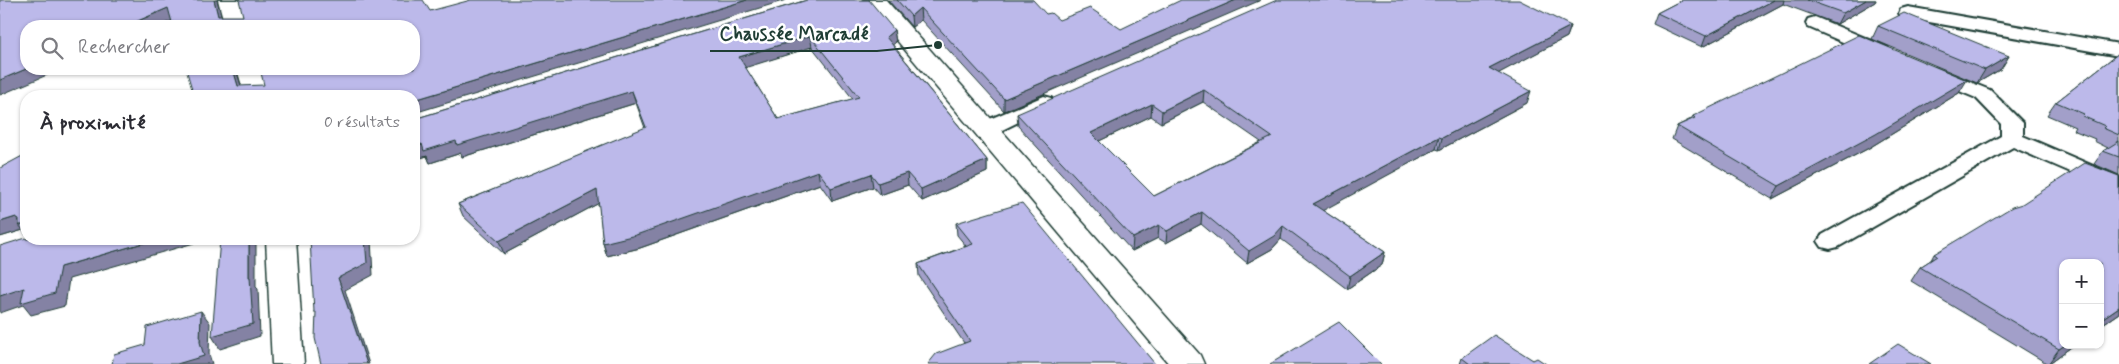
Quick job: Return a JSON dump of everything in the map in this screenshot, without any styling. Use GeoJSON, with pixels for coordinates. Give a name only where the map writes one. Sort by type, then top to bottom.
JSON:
{"type":"FeatureCollection","features":[{"type":"Feature","properties":{"kind":"street"},"geometry":{"type":"LineString","coordinates":[[228,0],[234,20]]}},
{"type":"Feature","properties":{"kind":"street"},"geometry":{"type":"LineString","coordinates":[[874,0],[1188,364]]}},
{"type":"Feature","properties":{"kind":"street"},"geometry":{"type":"LineString","coordinates":[[251,75],[255,90]]}},
{"type":"Feature","properties":{"kind":"street"},"geometry":{"type":"LineString","coordinates":[[281,245],[288,364]]}},
{"type":"Feature","properties":{"kind":"lane"},"geometry":{"type":"LineString","coordinates":[[1908,13],[2119,50]]}},
{"type":"Feature","properties":{"kind":"lane"},"geometry":{"type":"LineString","coordinates":[[1815,23],[1894,56]]}},
{"type":"Feature","properties":{"kind":"lane"},"geometry":{"type":"LineString","coordinates":[[1921,68],[1983,94],[2012,123],[2012,139]]}},
{"type":"Feature","properties":{"kind":"lane"},"geometry":{"type":"LineString","coordinates":[[986,129],[1066,93]]}},
{"type":"Feature","properties":{"kind":"lane"},"geometry":{"type":"LineString","coordinates":[[2012,139],[2119,186]]}},
{"type":"Feature","properties":{"kind":"lane"},"geometry":{"type":"LineString","coordinates":[[1830,241],[2012,139]]}},
{"type":"Feature","properties":{"kind":"building"},"geometry":{"type":"Polygon","coordinates":[[[0,0],[214,0],[218,16],[243,16],[239,0],[423,0],[430,11],[471,0],[747,0],[420,98],[420,90],[189,90],[192,89],[188,75],[235,75],[238,86],[264,85],[262,75],[420,75],[420,20],[171,20],[168,8],[140,20],[20,20],[20,72],[0,80],[0,0]]]}},
{"type":"Feature","properties":{"kind":"building"},"geometry":{"type":"Polygon","coordinates":[[[807,0],[869,0],[894,30],[886,37],[987,160],[921,189],[907,173],[878,183],[871,174],[831,188],[818,171],[636,235],[603,243],[597,190],[499,241],[458,204],[646,127],[632,91],[457,145],[456,141],[424,151],[422,144],[420,145],[420,117],[807,0]],[[810,36],[739,57],[778,119],[859,97],[810,36]]]}},
{"type":"Feature","properties":{"kind":"building"},"geometry":{"type":"Polygon","coordinates":[[[897,0],[1033,0],[1046,14],[1051,13],[1059,20],[1090,8],[1121,29],[1181,0],[1236,0],[1004,99],[920,8],[911,16],[897,0]]]}},
{"type":"Feature","properties":{"kind":"building"},"geometry":{"type":"Polygon","coordinates":[[[1277,0],[1519,0],[1571,26],[1489,68],[1531,91],[1313,204],[1385,252],[1350,276],[1283,226],[1274,236],[1249,251],[1202,212],[1167,231],[1159,225],[1133,238],[1017,114],[1277,0]],[[1204,90],[1162,111],[1152,104],[1091,133],[1154,196],[1272,137],[1204,90]]]}},
{"type":"Feature","properties":{"kind":"building"},"geometry":{"type":"Polygon","coordinates":[[[1682,0],[1774,0],[1706,36],[1657,13],[1682,0]]]}},
{"type":"Feature","properties":{"kind":"building"},"geometry":{"type":"Polygon","coordinates":[[[1807,0],[1866,0],[1843,13],[1807,0]]]}},
{"type":"Feature","properties":{"kind":"building"},"geometry":{"type":"Polygon","coordinates":[[[1904,13],[2009,56],[1985,70],[1878,26],[1904,13]]]}},
{"type":"Feature","properties":{"kind":"building"},"geometry":{"type":"Polygon","coordinates":[[[1859,35],[1967,80],[1876,134],[1779,186],[1677,126],[1695,118],[1693,116],[1859,35]]]}},
{"type":"Feature","properties":{"kind":"building"},"geometry":{"type":"Polygon","coordinates":[[[2119,53],[2119,135],[2103,128],[2105,126],[2082,116],[2084,114],[2056,102],[2119,53]]]}},
{"type":"Feature","properties":{"kind":"building"},"geometry":{"type":"Polygon","coordinates":[[[2119,141],[2119,157],[2103,151],[2119,141]]]}},
{"type":"Feature","properties":{"kind":"building"},"geometry":{"type":"Polygon","coordinates":[[[20,157],[20,225],[19,219],[16,217],[0,222],[0,168],[20,157]]]}},
{"type":"Feature","properties":{"kind":"building"},"geometry":{"type":"Polygon","coordinates":[[[2085,163],[2119,176],[2119,307],[2104,317],[2104,259],[2059,259],[2059,349],[1920,267],[1937,256],[1934,254],[2012,207],[2022,204],[2085,163]]]}},
{"type":"Feature","properties":{"kind":"building"},"geometry":{"type":"Polygon","coordinates":[[[1022,203],[1155,364],[928,364],[936,354],[970,341],[918,264],[973,244],[956,223],[1022,203]]]}},
{"type":"Feature","properties":{"kind":"building"},"geometry":{"type":"Polygon","coordinates":[[[20,240],[20,245],[136,245],[60,267],[55,293],[21,303],[24,288],[0,296],[0,246],[20,240]]]}},
{"type":"Feature","properties":{"kind":"building"},"geometry":{"type":"Polygon","coordinates":[[[220,245],[249,245],[249,277],[253,324],[212,336],[220,245]]]}},
{"type":"Feature","properties":{"kind":"building"},"geometry":{"type":"Polygon","coordinates":[[[310,245],[366,245],[367,263],[338,278],[367,364],[321,364],[315,338],[316,312],[314,312],[310,245]]]}},
{"type":"Feature","properties":{"kind":"building"},"geometry":{"type":"Polygon","coordinates":[[[201,311],[200,342],[204,356],[177,364],[112,364],[114,354],[145,345],[147,327],[201,311]]]}},
{"type":"Feature","properties":{"kind":"building"},"geometry":{"type":"Polygon","coordinates":[[[1339,322],[1381,364],[1270,364],[1339,322]]]}},
{"type":"Feature","properties":{"kind":"building"},"geometry":{"type":"Polygon","coordinates":[[[1494,335],[1533,360],[1537,358],[1546,364],[1470,364],[1462,358],[1494,335]]]}},
{"type":"Feature","properties":{"kind":"building"},"geometry":{"type":"Polygon","coordinates":[[[1898,344],[1931,364],[1869,364],[1898,344]]]}},
{"type":"Feature","properties":{"kind":"place","name":"Chaussée Marcadé"},"geometry":{"type":"Point","coordinates":[938,45]}}]}
